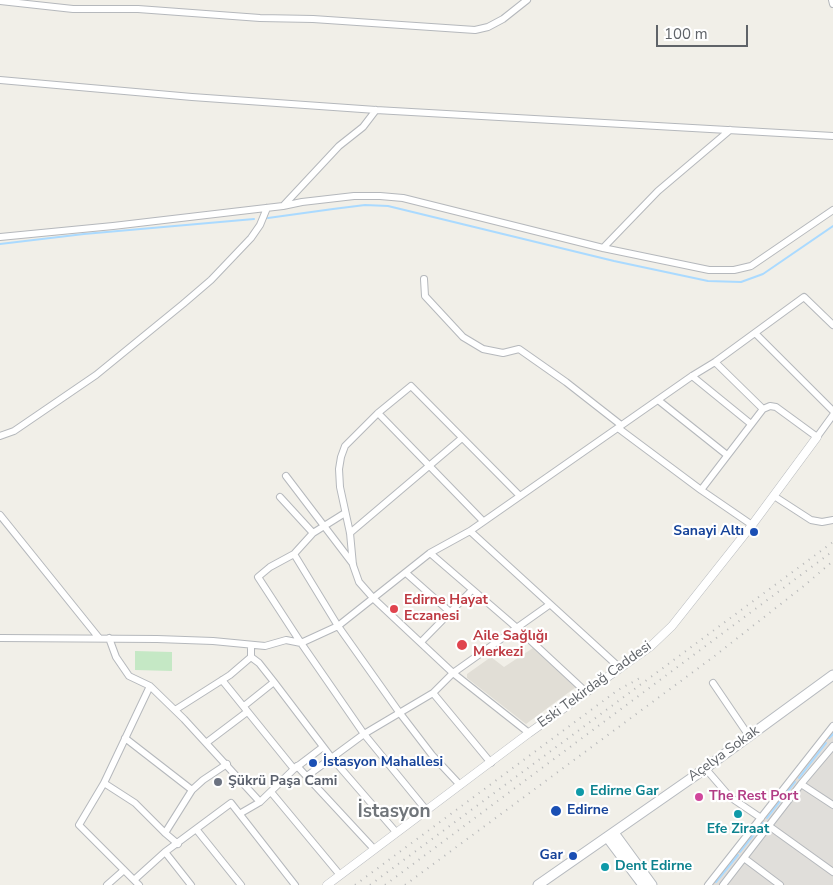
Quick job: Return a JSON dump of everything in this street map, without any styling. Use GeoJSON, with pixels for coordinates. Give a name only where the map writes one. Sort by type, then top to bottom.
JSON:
{"type":"FeatureCollection","features":[{"type":"Feature","properties":{"kind":"main road","name":"Açelya Sokak"},"geometry":{"type":"LineString","coordinates":[[538,885],[833,676]]}},
{"type":"Feature","properties":{"kind":"main road"},"geometry":{"type":"LineString","coordinates":[[611,835],[643,885]]}},
{"type":"Feature","properties":{"kind":"main road"},"geometry":{"type":"LineString","coordinates":[[611,835],[652,885]]}},
{"type":"Feature","properties":{"kind":"street"},"geometry":{"type":"LineString","coordinates":[[0,1],[73,9],[138,9],[475,30],[488,27],[503,19],[527,0]]}},
{"type":"Feature","properties":{"kind":"street"},"geometry":{"type":"LineString","coordinates":[[832,0],[833,4]]}},
{"type":"Feature","properties":{"kind":"street"},"geometry":{"type":"LineString","coordinates":[[0,80],[192,97],[376,110],[833,136]]}},
{"type":"Feature","properties":{"kind":"street"},"geometry":{"type":"LineString","coordinates":[[283,206],[339,146],[363,127],[376,110]]}},
{"type":"Feature","properties":{"kind":"street"},"geometry":{"type":"LineString","coordinates":[[603,248],[658,191],[730,130]]}},
{"type":"Feature","properties":{"kind":"street"},"geometry":{"type":"LineString","coordinates":[[0,236],[268,208],[354,196],[380,196],[403,198],[603,248],[709,270],[734,270],[751,266],[833,210]]}},
{"type":"Feature","properties":{"kind":"street"},"geometry":{"type":"LineString","coordinates":[[0,436],[14,431],[96,375],[183,304],[211,280],[251,238],[268,208]]}},
{"type":"Feature","properties":{"kind":"street"},"geometry":{"type":"LineString","coordinates":[[424,279],[424,296],[463,337],[483,349],[503,354],[519,349],[566,382],[701,490],[752,525]]}},
{"type":"Feature","properties":{"kind":"street"},"geometry":{"type":"LineString","coordinates":[[0,638],[109,638],[213,641],[252,646],[265,646],[286,640],[301,643],[338,626],[374,600],[430,553],[470,531],[519,494],[755,334],[804,297],[833,326]]}},
{"type":"Feature","properties":{"kind":"street"},"geometry":{"type":"LineString","coordinates":[[755,334],[833,411]]}},
{"type":"Feature","properties":{"kind":"street"},"geometry":{"type":"LineString","coordinates":[[715,362],[763,408]]}},
{"type":"Feature","properties":{"kind":"street"},"geometry":{"type":"LineString","coordinates":[[692,376],[751,424]]}},
{"type":"Feature","properties":{"kind":"street"},"geometry":{"type":"LineString","coordinates":[[519,494],[411,386],[378,413],[345,446],[341,457],[339,469],[340,487],[350,533],[354,566],[359,582],[374,600],[453,673],[529,733]]}},
{"type":"Feature","properties":{"kind":"street"},"geometry":{"type":"LineString","coordinates":[[658,400],[727,454]]}},
{"type":"Feature","properties":{"kind":"street"},"geometry":{"type":"LineString","coordinates":[[701,490],[763,408],[776,407],[818,438],[833,415]]}},
{"type":"Feature","properties":{"kind":"street"},"geometry":{"type":"LineString","coordinates":[[378,413],[483,521]]}},
{"type":"Feature","properties":{"kind":"street"},"geometry":{"type":"LineString","coordinates":[[350,533],[462,438]]}},
{"type":"Feature","properties":{"kind":"street","name":"Eski Tekirdağ Caddesi"},"geometry":{"type":"LineString","coordinates":[[327,885],[529,733],[651,646],[672,626],[818,438]]}},
{"type":"Feature","properties":{"kind":"street"},"geometry":{"type":"LineString","coordinates":[[286,476],[354,566]]}},
{"type":"Feature","properties":{"kind":"street"},"geometry":{"type":"LineString","coordinates":[[774,496],[811,520],[822,522],[833,520]]}},
{"type":"Feature","properties":{"kind":"street"},"geometry":{"type":"LineString","coordinates":[[280,497],[313,533]]}},
{"type":"Feature","properties":{"kind":"street"},"geometry":{"type":"LineString","coordinates":[[345,513],[313,533],[294,554],[270,567],[258,577],[364,734],[427,810]]}},
{"type":"Feature","properties":{"kind":"street"},"geometry":{"type":"LineString","coordinates":[[0,515],[99,638]]}},
{"type":"Feature","properties":{"kind":"street"},"geometry":{"type":"LineString","coordinates":[[470,531],[620,668]]}},
{"type":"Feature","properties":{"kind":"street"},"geometry":{"type":"LineString","coordinates":[[430,553],[518,628],[586,692]]}},
{"type":"Feature","properties":{"kind":"street"},"geometry":{"type":"LineString","coordinates":[[294,554],[338,626],[399,712],[432,755],[460,785]]}},
{"type":"Feature","properties":{"kind":"street"},"geometry":{"type":"LineString","coordinates":[[406,573],[450,612]]}},
{"type":"Feature","properties":{"kind":"street"},"geometry":{"type":"LineString","coordinates":[[421,642],[472,590]]}},
{"type":"Feature","properties":{"kind":"street"},"geometry":{"type":"LineString","coordinates":[[307,776],[331,756],[364,734],[433,693],[453,673],[549,605]]}},
{"type":"Feature","properties":{"kind":"street"},"geometry":{"type":"LineString","coordinates":[[109,638],[116,657],[129,676],[150,686],[175,710],[227,764],[260,802]]}},
{"type":"Feature","properties":{"kind":"street"},"geometry":{"type":"LineString","coordinates":[[175,710],[222,680],[251,657],[252,646]]}},
{"type":"Feature","properties":{"kind":"street"},"geometry":{"type":"LineString","coordinates":[[251,657],[274,682],[323,747],[396,832]]}},
{"type":"Feature","properties":{"kind":"street"},"geometry":{"type":"LineString","coordinates":[[222,680],[295,767],[307,776],[374,849]]}},
{"type":"Feature","properties":{"kind":"street"},"geometry":{"type":"LineString","coordinates":[[206,743],[274,682]]}},
{"type":"Feature","properties":{"kind":"street"},"geometry":{"type":"LineString","coordinates":[[713,683],[749,736]]}},
{"type":"Feature","properties":{"kind":"street"},"geometry":{"type":"LineString","coordinates":[[150,686],[104,783],[80,826],[136,882],[165,852],[231,803],[241,813],[295,885]]}},
{"type":"Feature","properties":{"kind":"street"},"geometry":{"type":"LineString","coordinates":[[433,693],[491,763]]}},
{"type":"Feature","properties":{"kind":"street"},"geometry":{"type":"LineString","coordinates":[[710,884],[833,726]]}},
{"type":"Feature","properties":{"kind":"street"},"geometry":{"type":"LineString","coordinates":[[125,738],[192,790]]}},
{"type":"Feature","properties":{"kind":"street"},"geometry":{"type":"LineString","coordinates":[[723,885],[801,784],[833,746]]}},
{"type":"Feature","properties":{"kind":"street"},"geometry":{"type":"LineString","coordinates":[[241,813],[260,802],[295,767],[323,747]]}},
{"type":"Feature","properties":{"kind":"street"},"geometry":{"type":"LineString","coordinates":[[165,833],[192,790],[227,764]]}},
{"type":"Feature","properties":{"kind":"street"},"geometry":{"type":"LineString","coordinates":[[705,768],[730,797],[761,818]]}},
{"type":"Feature","properties":{"kind":"street"},"geometry":{"type":"LineString","coordinates":[[104,783],[135,803],[178,844]]}},
{"type":"Feature","properties":{"kind":"street"},"geometry":{"type":"LineString","coordinates":[[801,784],[833,805]]}},
{"type":"Feature","properties":{"kind":"street"},"geometry":{"type":"LineString","coordinates":[[271,792],[340,875]]}},
{"type":"Feature","properties":{"kind":"street"},"geometry":{"type":"LineString","coordinates":[[770,826],[833,872]]}},
{"type":"Feature","properties":{"kind":"street"},"geometry":{"type":"LineString","coordinates":[[196,829],[241,885]]}},
{"type":"Feature","properties":{"kind":"street"},"geometry":{"type":"LineString","coordinates":[[165,852],[191,885]]}},
{"type":"Feature","properties":{"kind":"street"},"geometry":{"type":"LineString","coordinates":[[744,858],[780,885]]}},
{"type":"Feature","properties":{"kind":"street"},"geometry":{"type":"LineString","coordinates":[[107,885],[124,870]]}},
{"type":"Feature","properties":{"kind":"shaded area"},"geometry":{"type":"Polygon","coordinates":[[[533,648],[576,687],[526,724],[467,678],[467,674],[491,657],[504,667],[533,648]]]}},
{"type":"Feature","properties":{"kind":"shaded area"},"geometry":{"type":"Polygon","coordinates":[[[833,728],[833,885],[713,885],[710,882],[833,728]]]}},
{"type":"Feature","properties":{"kind":"green space"},"geometry":{"type":"Polygon","coordinates":[[[135,651],[172,652],[172,671],[135,670],[135,651]]]}},
{"type":"Feature","properties":{"kind":"waterway"},"geometry":{"type":"LineString","coordinates":[[268,218],[365,205],[388,206],[614,261],[708,281],[741,282],[763,274],[833,226]]}},
{"type":"Feature","properties":{"kind":"waterway"},"geometry":{"type":"LineString","coordinates":[[0,244],[84,234],[254,219]]}},
{"type":"Feature","properties":{"kind":"waterway"},"geometry":{"type":"LineString","coordinates":[[829,738],[833,734]]}},
{"type":"Feature","properties":{"kind":"waterway"},"geometry":{"type":"LineString","coordinates":[[799,778],[826,743]]}},
{"type":"Feature","properties":{"kind":"waterway"},"geometry":{"type":"LineString","coordinates":[[767,818],[795,782]]}},
{"type":"Feature","properties":{"kind":"waterway"},"geometry":{"type":"LineString","coordinates":[[740,852],[763,823]]}},
{"type":"Feature","properties":{"kind":"waterway"},"geometry":{"type":"LineString","coordinates":[[716,882],[738,855]]}},
{"type":"Feature","properties":{"kind":"railway"},"geometry":{"type":"LineString","coordinates":[[370,885],[833,542]]}},
{"type":"Feature","properties":{"kind":"railway"},"geometry":{"type":"LineString","coordinates":[[385,885],[833,551]]}},
{"type":"Feature","properties":{"kind":"railway"},"geometry":{"type":"LineString","coordinates":[[405,885],[712,658],[833,561]]}},
{"type":"Feature","properties":{"kind":"railway"},"geometry":{"type":"LineString","coordinates":[[355,885],[618,690],[640,678]]}},
{"type":"Feature","properties":{"kind":"place","name":"Sanayi Altı"},"geometry":{"type":"Point","coordinates":[754,532]}},
{"type":"Feature","properties":{"kind":"place","name":"Edirne Hayat Eczanesi"},"geometry":{"type":"Point","coordinates":[394,609]}},
{"type":"Feature","properties":{"kind":"place","name":"Aile Sağlığı Merkezi"},"geometry":{"type":"Point","coordinates":[462,645]}},
{"type":"Feature","properties":{"kind":"place","name":"İstasyon Mahallesi"},"geometry":{"type":"Point","coordinates":[313,763]}},
{"type":"Feature","properties":{"kind":"place","name":"Şükrü Paşa Cami"},"geometry":{"type":"Point","coordinates":[218,782]}},
{"type":"Feature","properties":{"kind":"place","name":"Edirne Gar"},"geometry":{"type":"Point","coordinates":[580,792]}},
{"type":"Feature","properties":{"kind":"place","name":"The Rest Port"},"geometry":{"type":"Point","coordinates":[699,797]}},
{"type":"Feature","properties":{"kind":"place","name":"Edirne"},"geometry":{"type":"Point","coordinates":[556,811]}},
{"type":"Feature","properties":{"kind":"place","name":"Efe Ziraat"},"geometry":{"type":"Point","coordinates":[738,814]}},
{"type":"Feature","properties":{"kind":"place","name":"Gar"},"geometry":{"type":"Point","coordinates":[573,856]}},
{"type":"Feature","properties":{"kind":"place","name":"Dent Edirne"},"geometry":{"type":"Point","coordinates":[605,867]}},
{"type":"Feature","properties":{"kind":"district","name":"İstasyon"},"geometry":{"type":"Point","coordinates":[394,812]}}]}
